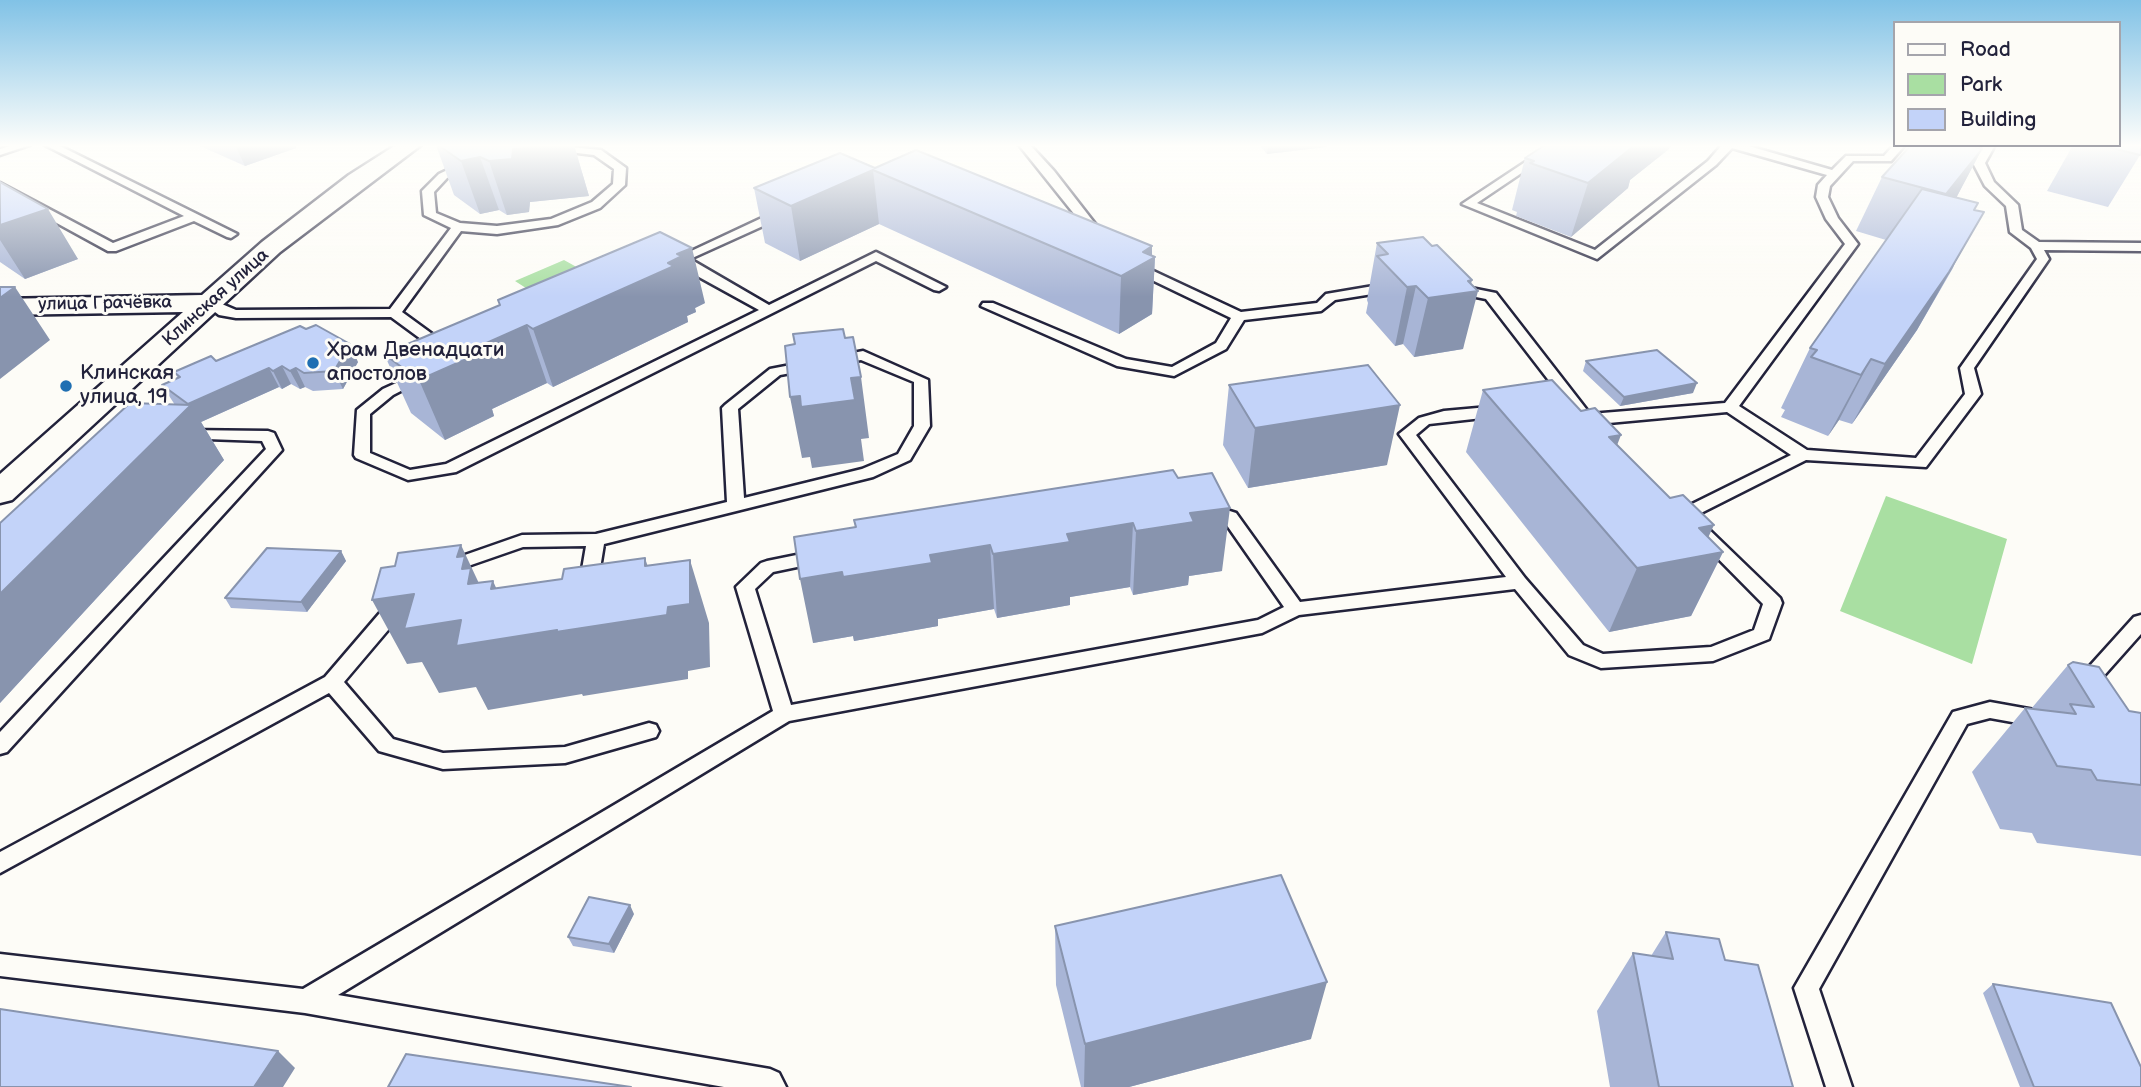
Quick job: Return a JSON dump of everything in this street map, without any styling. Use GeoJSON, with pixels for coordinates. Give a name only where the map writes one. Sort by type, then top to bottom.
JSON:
{"type":"FeatureCollection","features":[{"type":"Feature","properties":{"kind":"street","name":"Клинская улица"},"geometry":{"type":"LineString","coordinates":[[0,492],[271,247],[337,196]]}},
{"type":"Feature","properties":{"kind":"street","name":"улица Грачёвка"},"geometry":{"type":"LineString","coordinates":[[3,309],[210,303]]}},
{"type":"Feature","properties":{"kind":"lane"},"geometry":{"type":"LineString","coordinates":[[16,196],[112,248],[195,216]]}},
{"type":"Feature","properties":{"kind":"lane"},"geometry":{"type":"LineString","coordinates":[[154,196],[231,234]]}},
{"type":"Feature","properties":{"kind":"lane"},"geometry":{"type":"LineString","coordinates":[[428,196],[430,215],[458,227],[496,230],[554,222],[596,205],[607,196]]}},
{"type":"Feature","properties":{"kind":"lane"},"geometry":{"type":"LineString","coordinates":[[1066,196],[1102,249],[1239,316],[1321,307],[1331,297],[1409,284]]}},
{"type":"Feature","properties":{"kind":"lane"},"geometry":{"type":"LineString","coordinates":[[1481,196],[1468,204],[1597,254],[1671,196]]}},
{"type":"Feature","properties":{"kind":"lane"},"geometry":{"type":"LineString","coordinates":[[1730,407],[1852,244],[1832,219],[1822,196]]}},
{"type":"Feature","properties":{"kind":"lane"},"geometry":{"type":"LineString","coordinates":[[1522,409],[1444,416],[1423,421],[1407,435],[1519,582],[1576,650],[1601,661],[1713,654],[1762,634],[1773,603],[1679,510],[1803,455],[1920,463],[1973,394],[1967,368],[2043,259],[2036,246],[2016,232],[2012,205],[2002,196]]}},
{"type":"Feature","properties":{"kind":"lane"},"geometry":{"type":"LineString","coordinates":[[662,267],[794,207]]}},
{"type":"Feature","properties":{"kind":"lane"},"geometry":{"type":"LineString","coordinates":[[394,313],[458,227]]}},
{"type":"Feature","properties":{"kind":"lane"},"geometry":{"type":"LineString","coordinates":[[2036,246],[2141,247]]}},
{"type":"Feature","properties":{"kind":"lane"},"geometry":{"type":"LineString","coordinates":[[210,303],[224,312],[236,314],[394,313],[459,360],[388,392],[362,413],[362,454],[408,475],[450,468],[876,256],[939,287]]}},
{"type":"Feature","properties":{"kind":"lane"},"geometry":{"type":"LineString","coordinates":[[680,259],[769,310]]}},
{"type":"Feature","properties":{"kind":"lane"},"geometry":{"type":"LineString","coordinates":[[1436,285],[1491,296],[1592,425]]}},
{"type":"Feature","properties":{"kind":"lane"},"geometry":{"type":"LineString","coordinates":[[988,306],[1122,363],[1174,372],[1221,346],[1239,316]]}},
{"type":"Feature","properties":{"kind":"lane"},"geometry":{"type":"LineString","coordinates":[[432,579],[452,564],[522,541],[596,540],[867,473],[905,457],[922,426],[921,380],[863,355],[775,372],[730,408],[736,504]]}},
{"type":"Feature","properties":{"kind":"lane"},"geometry":{"type":"LineString","coordinates":[[1561,414],[1592,425],[1730,407],[1803,455]]}},
{"type":"Feature","properties":{"kind":"lane"},"geometry":{"type":"LineString","coordinates":[[0,746],[274,450],[268,436],[163,434]]}},
{"type":"Feature","properties":{"kind":"lane"},"geometry":{"type":"LineString","coordinates":[[1195,504],[1230,517],[1295,609]]}},
{"type":"Feature","properties":{"kind":"lane"},"geometry":{"type":"LineString","coordinates":[[596,540],[587,592],[600,590]]}},
{"type":"Feature","properties":{"kind":"lane"},"geometry":{"type":"LineString","coordinates":[[784,714],[745,587],[767,567],[835,553]]}},
{"type":"Feature","properties":{"kind":"lane"},"geometry":{"type":"LineString","coordinates":[[305,1001],[784,714],[1262,626],[1295,609],[1519,582]]}},
{"type":"Feature","properties":{"kind":"lane"},"geometry":{"type":"LineString","coordinates":[[0,863],[332,682],[394,607],[413,593]]}},
{"type":"Feature","properties":{"kind":"lane"},"geometry":{"type":"LineString","coordinates":[[1839,1087],[1806,988],[1960,718],[1990,710],[2061,714],[2141,622]]}},
{"type":"Feature","properties":{"kind":"lane"},"geometry":{"type":"LineString","coordinates":[[332,682],[386,745],[443,761],[565,755],[649,731]]}},
{"type":"Feature","properties":{"kind":"lane"},"geometry":{"type":"LineString","coordinates":[[0,965],[305,1001],[770,1082],[773,1087]]}},
{"type":"Feature","properties":{"kind":"green space"},"geometry":{"type":"Polygon","coordinates":[[[564,260],[582,270],[532,292],[515,281],[564,260]]]}},
{"type":"Feature","properties":{"kind":"green space"},"geometry":{"type":"Polygon","coordinates":[[[1886,496],[2007,539],[1972,664],[1840,611],[1886,496]]]}},
{"type":"Feature","properties":{"kind":"building"},"geometry":{"type":"Polygon","coordinates":[[[0,196],[24,196],[48,209],[0,225],[0,196]]]}},
{"type":"Feature","properties":{"kind":"building"},"geometry":{"type":"Polygon","coordinates":[[[770,196],[814,196],[791,206],[770,196]]]}},
{"type":"Feature","properties":{"kind":"building"},"geometry":{"type":"Polygon","coordinates":[[[933,196],[1028,196],[1152,246],[1143,252],[1155,257],[1121,276],[933,196]]]}},
{"type":"Feature","properties":{"kind":"building"},"geometry":{"type":"Polygon","coordinates":[[[1917,196],[1949,196],[1978,203],[1974,210],[1984,212],[1949,272],[1885,364],[1871,359],[1861,375],[1811,357],[1817,350],[1810,348],[1917,196]]]}},
{"type":"Feature","properties":{"kind":"building"},"geometry":{"type":"Polygon","coordinates":[[[660,232],[692,248],[677,254],[682,256],[668,263],[674,266],[533,329],[527,325],[464,353],[471,357],[419,380],[384,354],[500,305],[498,300],[660,232]]]}},
{"type":"Feature","properties":{"kind":"building"},"geometry":{"type":"Polygon","coordinates":[[[1423,237],[1432,246],[1437,245],[1472,280],[1468,281],[1478,291],[1428,298],[1416,286],[1407,287],[1377,256],[1388,254],[1377,243],[1423,237]]]}},
{"type":"Feature","properties":{"kind":"building"},"geometry":{"type":"Polygon","coordinates":[[[0,287],[15,287],[0,298],[0,287]]]}},
{"type":"Feature","properties":{"kind":"building"},"geometry":{"type":"Polygon","coordinates":[[[316,325],[350,344],[334,371],[304,373],[296,368],[290,371],[282,366],[273,371],[269,368],[188,404],[162,385],[180,377],[174,372],[211,356],[216,361],[300,326],[306,329],[316,325]]]}},
{"type":"Feature","properties":{"kind":"building"},"geometry":{"type":"Polygon","coordinates":[[[843,329],[845,338],[853,337],[861,377],[851,378],[855,400],[801,407],[800,396],[790,397],[785,346],[795,344],[793,334],[843,329]]]}},
{"type":"Feature","properties":{"kind":"building"},"geometry":{"type":"Polygon","coordinates":[[[1657,350],[1697,383],[1624,397],[1586,361],[1657,350]]]}},
{"type":"Feature","properties":{"kind":"building"},"geometry":{"type":"Polygon","coordinates":[[[1368,365],[1400,405],[1255,428],[1229,385],[1368,365]]]}},
{"type":"Feature","properties":{"kind":"building"},"geometry":{"type":"Polygon","coordinates":[[[1552,380],[1581,411],[1595,408],[1621,435],[1609,437],[1670,498],[1683,495],[1714,525],[1699,528],[1723,552],[1637,568],[1483,390],[1552,380]]]}},
{"type":"Feature","properties":{"kind":"building"},"geometry":{"type":"Polygon","coordinates":[[[130,403],[191,405],[0,594],[0,523],[130,403]]]}},
{"type":"Feature","properties":{"kind":"building"},"geometry":{"type":"Polygon","coordinates":[[[1173,470],[1178,478],[1212,473],[1230,508],[1190,513],[1194,522],[1136,531],[1133,523],[1067,534],[1070,542],[993,554],[990,545],[930,555],[932,563],[843,577],[842,572],[800,579],[794,537],[856,527],[854,520],[1173,470]]]}},
{"type":"Feature","properties":{"kind":"building"},"geometry":{"type":"Polygon","coordinates":[[[461,545],[457,557],[465,556],[462,569],[471,568],[468,584],[493,581],[491,589],[562,579],[564,569],[645,558],[645,566],[690,560],[690,604],[668,607],[667,615],[456,646],[461,620],[404,629],[414,594],[372,600],[381,568],[395,566],[398,553],[461,545]]]}},
{"type":"Feature","properties":{"kind":"building"},"geometry":{"type":"Polygon","coordinates":[[[267,548],[341,551],[301,602],[225,598],[267,548]]]}},
{"type":"Feature","properties":{"kind":"building"},"geometry":{"type":"Polygon","coordinates":[[[2073,662],[2099,667],[2129,711],[2141,713],[2141,785],[2097,780],[2091,770],[2057,766],[2025,708],[2076,714],[2070,704],[2094,707],[2068,665],[2073,662]]]}},
{"type":"Feature","properties":{"kind":"building"},"geometry":{"type":"Polygon","coordinates":[[[1281,875],[1327,982],[1085,1044],[1055,926],[1281,875]]]}},
{"type":"Feature","properties":{"kind":"building"},"geometry":{"type":"Polygon","coordinates":[[[589,897],[630,905],[609,944],[568,937],[589,897]]]}},
{"type":"Feature","properties":{"kind":"building"},"geometry":{"type":"Polygon","coordinates":[[[1666,932],[1719,939],[1725,960],[1758,965],[1793,1087],[1659,1087],[1633,953],[1673,959],[1666,932]]]}},
{"type":"Feature","properties":{"kind":"building"},"geometry":{"type":"Polygon","coordinates":[[[1993,984],[2111,1003],[2141,1067],[2141,1087],[2034,1087],[1993,984]]]}},
{"type":"Feature","properties":{"kind":"building"},"geometry":{"type":"Polygon","coordinates":[[[0,1009],[278,1051],[254,1087],[0,1087],[0,1009]]]}},
{"type":"Feature","properties":{"kind":"building"},"geometry":{"type":"Polygon","coordinates":[[[406,1054],[631,1087],[388,1087],[406,1054]]]}},
{"type":"Feature","properties":{"kind":"place","name":"Храм Двенадцати апостолов"},"geometry":{"type":"Point","coordinates":[313,363]}},
{"type":"Feature","properties":{"kind":"place","name":"Клинская улица, 19"},"geometry":{"type":"Point","coordinates":[66,386]}}]}
